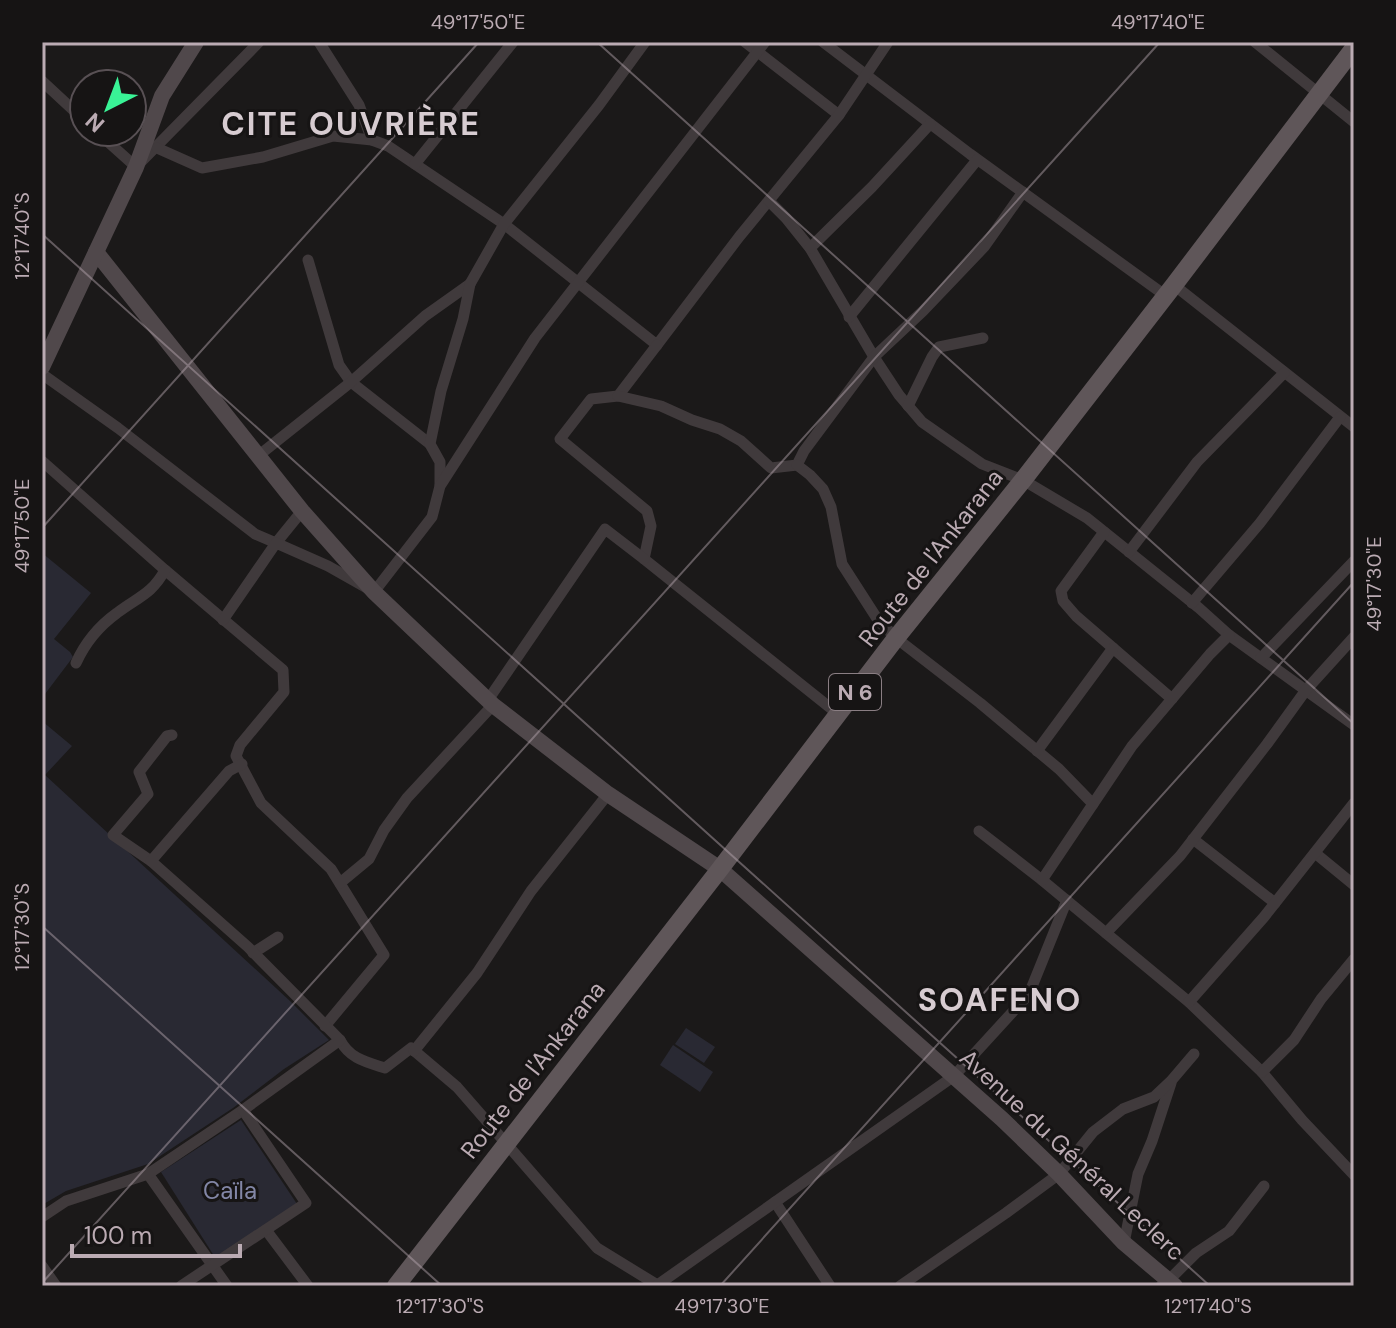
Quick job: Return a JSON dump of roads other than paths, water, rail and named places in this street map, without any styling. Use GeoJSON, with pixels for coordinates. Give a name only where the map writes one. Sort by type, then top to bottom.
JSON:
{"type":"FeatureCollection","features":[{"type":"Feature","properties":{"kind":"main road"},"geometry":{"type":"LineString","coordinates":[[42,367],[136,167],[162,96],[196,42]]}},
{"type":"Feature","properties":{"kind":"main road","name":"Route de l'Ankarana"},"geometry":{"type":"LineString","coordinates":[[396,1286],[896,638],[1170,291],[1354,48]]}},
{"type":"Feature","properties":{"kind":"main road","name":"Avenue du Général Leclerc"},"geometry":{"type":"LineString","coordinates":[[96,252],[302,511],[374,592],[491,703],[608,794],[720,869],[954,1076],[1059,1174],[1168,1284]]}},
{"type":"Feature","properties":{"kind":"street"},"geometry":{"type":"LineString","coordinates":[[115,148],[136,167],[259,42]]}},
{"type":"Feature","properties":{"kind":"street"},"geometry":{"type":"LineString","coordinates":[[319,42],[359,105],[372,140]]}},
{"type":"Feature","properties":{"kind":"street"},"geometry":{"type":"LineString","coordinates":[[415,164],[513,42]]}},
{"type":"Feature","properties":{"kind":"street"},"geometry":{"type":"LineString","coordinates":[[430,444],[470,284],[504,224],[645,42]]}},
{"type":"Feature","properties":{"kind":"street"},"geometry":{"type":"LineString","coordinates":[[745,42],[761,47],[839,115]]}},
{"type":"Feature","properties":{"kind":"street"},"geometry":{"type":"LineString","coordinates":[[823,42],[977,160],[1170,291],[1354,427]]}},
{"type":"Feature","properties":{"kind":"street"},"geometry":{"type":"LineString","coordinates":[[618,396],[839,115],[888,42]]}},
{"type":"Feature","properties":{"kind":"street"},"geometry":{"type":"LineString","coordinates":[[1263,44],[1319,93],[1351,116]]}},
{"type":"Feature","properties":{"kind":"street"},"geometry":{"type":"LineString","coordinates":[[440,486],[535,338],[761,47]]}},
{"type":"Feature","properties":{"kind":"street"},"geometry":{"type":"LineString","coordinates":[[42,81],[68,105]]}},
{"type":"Feature","properties":{"kind":"street"},"geometry":{"type":"LineString","coordinates":[[810,248],[930,124]]}},
{"type":"Feature","properties":{"kind":"street"},"geometry":{"type":"LineString","coordinates":[[157,148],[202,168],[251,160],[333,136],[372,140],[388,146],[504,224],[657,345]]}},
{"type":"Feature","properties":{"kind":"street"},"geometry":{"type":"LineString","coordinates":[[849,317],[977,160]]}},
{"type":"Feature","properties":{"kind":"street"},"geometry":{"type":"LineString","coordinates":[[797,465],[804,451],[874,357],[984,247],[1023,192]]}},
{"type":"Feature","properties":{"kind":"street"},"geometry":{"type":"LineString","coordinates":[[769,201],[810,248],[874,357],[922,422],[982,464],[1023,480],[1087,518],[1229,635],[1354,725]]}},
{"type":"Feature","properties":{"kind":"street"},"geometry":{"type":"LineString","coordinates":[[42,374],[118,428],[255,534],[328,566],[374,592],[432,517],[440,486],[440,462],[430,444],[351,382],[339,365],[308,260]]}},
{"type":"Feature","properties":{"kind":"street"},"geometry":{"type":"LineString","coordinates":[[258,456],[351,382],[425,316],[470,284]]}},
{"type":"Feature","properties":{"kind":"street"},"geometry":{"type":"LineString","coordinates":[[908,406],[939,347],[983,338]]}},
{"type":"Feature","properties":{"kind":"street"},"geometry":{"type":"LineString","coordinates":[[1129,552],[1197,462],[1284,373]]}},
{"type":"Feature","properties":{"kind":"street"},"geometry":{"type":"LineString","coordinates":[[644,559],[651,526],[647,511],[560,439],[591,399],[618,396],[661,406],[720,429],[741,441],[771,468],[797,465],[810,475],[823,489],[831,507],[842,564],[878,620],[896,638],[1059,769],[1093,804]]}},
{"type":"Feature","properties":{"kind":"street"},"geometry":{"type":"LineString","coordinates":[[1192,603],[1260,523],[1340,417]]}},
{"type":"Feature","properties":{"kind":"street"},"geometry":{"type":"LineString","coordinates":[[42,461],[283,670],[284,692],[240,745],[236,756],[261,803],[328,865],[384,955],[325,1026]]}},
{"type":"Feature","properties":{"kind":"street"},"geometry":{"type":"LineString","coordinates":[[223,620],[302,511]]}},
{"type":"Feature","properties":{"kind":"street"},"geometry":{"type":"LineString","coordinates":[[340,883],[369,859],[384,830],[407,798],[491,703],[605,529],[838,714]]}},
{"type":"Feature","properties":{"kind":"street"},"geometry":{"type":"LineString","coordinates":[[1104,532],[1061,591],[1063,601],[1076,616],[1172,699]]}},
{"type":"Feature","properties":{"kind":"street"},"geometry":{"type":"LineString","coordinates":[[1261,658],[1354,561]]}},
{"type":"Feature","properties":{"kind":"street"},"geometry":{"type":"LineString","coordinates":[[76,663],[93,634],[113,615],[157,585],[165,570]]}},
{"type":"Feature","properties":{"kind":"street"},"geometry":{"type":"LineString","coordinates":[[1042,880],[1132,746],[1229,635]]}},
{"type":"Feature","properties":{"kind":"street"},"geometry":{"type":"LineString","coordinates":[[1106,933],[1180,856],[1306,690],[1354,637]]}},
{"type":"Feature","properties":{"kind":"street"},"geometry":{"type":"LineString","coordinates":[[1037,751],[1113,648]]}},
{"type":"Feature","properties":{"kind":"street"},"geometry":{"type":"LineString","coordinates":[[172,735],[167,736],[139,772],[148,794],[113,835],[151,861],[253,953],[340,1040],[345,1050],[359,1060],[385,1068],[411,1048],[426,1059],[457,1087],[597,1248],[658,1285],[954,1076],[1029,994],[1067,900]]}},
{"type":"Feature","properties":{"kind":"street"},"geometry":{"type":"LineString","coordinates":[[151,861],[229,771],[242,764]]}},
{"type":"Feature","properties":{"kind":"street"},"geometry":{"type":"LineString","coordinates":[[414,1051],[477,973],[531,891],[608,794]]}},
{"type":"Feature","properties":{"kind":"street"},"geometry":{"type":"LineString","coordinates":[[1189,1002],[1275,903],[1354,803]]}},
{"type":"Feature","properties":{"kind":"street"},"geometry":{"type":"LineString","coordinates":[[979,831],[1189,1002],[1262,1072],[1302,1120],[1352,1171]]}},
{"type":"Feature","properties":{"kind":"street"},"geometry":{"type":"LineString","coordinates":[[1193,839],[1275,903]]}},
{"type":"Feature","properties":{"kind":"street"},"geometry":{"type":"LineString","coordinates":[[1315,853],[1354,885]]}},
{"type":"Feature","properties":{"kind":"street"},"geometry":{"type":"LineString","coordinates":[[253,953],[278,937]]}},
{"type":"Feature","properties":{"kind":"street"},"geometry":{"type":"LineString","coordinates":[[1262,1072],[1294,1040],[1321,999],[1354,959]]}},
{"type":"Feature","properties":{"kind":"street"},"geometry":{"type":"LineString","coordinates":[[42,1217],[66,1201],[148,1174],[340,1040]]}},
{"type":"Feature","properties":{"kind":"street"},"geometry":{"type":"LineString","coordinates":[[900,1286],[1059,1174],[1093,1132],[1123,1109],[1154,1097],[1194,1054]]}},
{"type":"Feature","properties":{"kind":"street"},"geometry":{"type":"LineString","coordinates":[[1124,1243],[1138,1174],[1171,1081]]}},
{"type":"Feature","properties":{"kind":"street"},"geometry":{"type":"LineString","coordinates":[[181,1286],[306,1203],[243,1110]]}},
{"type":"Feature","properties":{"kind":"street"},"geometry":{"type":"LineString","coordinates":[[148,1174],[227,1286]]}},
{"type":"Feature","properties":{"kind":"street"},"geometry":{"type":"LineString","coordinates":[[1168,1284],[1196,1253],[1229,1231],[1264,1186]]}},
{"type":"Feature","properties":{"kind":"street"},"geometry":{"type":"LineString","coordinates":[[775,1202],[830,1286]]}},
{"type":"Feature","properties":{"kind":"street"},"geometry":{"type":"LineString","coordinates":[[266,1230],[308,1286]]}},
{"type":"Feature","properties":{"kind":"street"},"geometry":{"type":"LineString","coordinates":[[42,1266],[56,1286]]}},
{"type":"Feature","properties":{"kind":"district","name":"CITE OUVRIÈRE"},"geometry":{"type":"Point","coordinates":[351,124]}},
{"type":"Feature","properties":{"kind":"district","name":"SOAFENO"},"geometry":{"type":"Point","coordinates":[1000,1000]}},
{"type":"Feature","properties":{"kind":"park label","name":"Caïla"},"geometry":{"type":"Point","coordinates":[230,1191]}}]}
